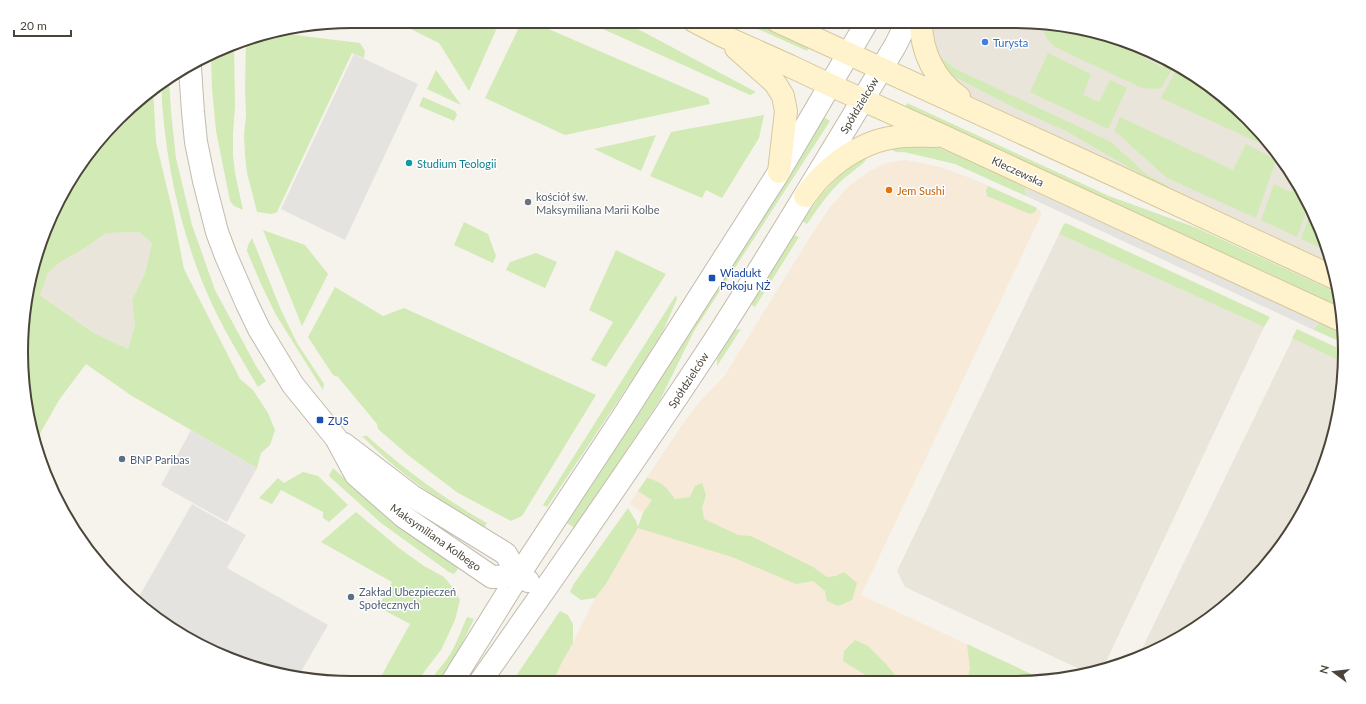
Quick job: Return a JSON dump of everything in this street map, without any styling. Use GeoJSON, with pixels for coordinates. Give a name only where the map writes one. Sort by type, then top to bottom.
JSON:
{"type":"FeatureCollection","features":[{"type":"Feature","properties":{"kind":"main road","name":"Kleczewska"},"geometry":{"type":"LineString","coordinates":[[708,28],[1336,318]]}},
{"type":"Feature","properties":{"kind":"main road"},"geometry":{"type":"LineString","coordinates":[[791,28],[986,116],[1329,275]]}},
{"type":"Feature","properties":{"kind":"main road"},"geometry":{"type":"LineString","coordinates":[[920,28],[921,36],[928,60],[937,77],[954,93],[986,116]]}},
{"type":"Feature","properties":{"kind":"main road"},"geometry":{"type":"LineString","coordinates":[[724,36],[775,83],[783,96],[786,111],[779,172]]}},
{"type":"Feature","properties":{"kind":"main road"},"geometry":{"type":"LineString","coordinates":[[805,196],[822,175],[856,150],[895,137],[943,136]]}},
{"type":"Feature","properties":{"kind":"street"},"geometry":{"type":"LineString","coordinates":[[456,676],[518,576],[622,418],[779,172],[863,28]]}},
{"type":"Feature","properties":{"kind":"street","name":"Spółdzielców"},"geometry":{"type":"LineString","coordinates":[[484,676],[638,456],[692,375],[805,196],[896,46],[905,28]]}},
{"type":"Feature","properties":{"kind":"street","name":"Maksymiliana Kolbego"},"geometry":{"type":"LineString","coordinates":[[190,71],[193,112],[199,158],[211,209],[226,256],[247,304],[286,374],[311,408],[336,438],[412,496],[506,554],[518,576]]}},
{"type":"Feature","properties":{"kind":"street"},"geometry":{"type":"LineString","coordinates":[[518,576],[544,591]]}},
{"type":"Feature","properties":{"kind":"shaded area"},"geometry":{"type":"Polygon","coordinates":[[[925,28],[1014,28],[1056,31],[1098,39],[1118,45],[1157,61],[1176,71],[1211,95],[1228,108],[1258,138],[1295,190],[1313,228],[1326,266],[1168,193],[960,91],[940,75],[925,28]]]}},
{"type":"Feature","properties":{"kind":"shaded area"},"geometry":{"type":"Polygon","coordinates":[[[354,54],[418,84],[345,240],[281,209],[354,54]]]}},
{"type":"Feature","properties":{"kind":"shaded area"},"geometry":{"type":"Polygon","coordinates":[[[906,160],[940,167],[973,179],[1037,208],[1041,211],[1041,215],[861,595],[1033,675],[556,676],[595,598],[606,584],[637,528],[643,513],[629,504],[696,406],[725,375],[830,207],[850,185],[870,171],[887,163],[906,160]]]}},
{"type":"Feature","properties":{"kind":"shaded area"},"geometry":{"type":"Polygon","coordinates":[[[1025,187],[1320,323],[1312,329],[1026,196],[1025,187]]]}},
{"type":"Feature","properties":{"kind":"shaded area"},"geometry":{"type":"Polygon","coordinates":[[[139,232],[152,243],[145,273],[132,300],[135,325],[128,349],[92,332],[40,295],[48,273],[59,263],[85,248],[106,233],[139,232]]]}},
{"type":"Feature","properties":{"kind":"shaded area"},"geometry":{"type":"Polygon","coordinates":[[[1059,234],[1264,327],[1105,663],[1080,669],[905,587],[897,571],[1059,234]]]}},
{"type":"Feature","properties":{"kind":"shaded area"},"geometry":{"type":"Polygon","coordinates":[[[1293,338],[1338,360],[1332,415],[1321,456],[1305,495],[1283,532],[1258,566],[1228,596],[1176,633],[1142,649],[1293,338]]]}},
{"type":"Feature","properties":{"kind":"shaded area"},"geometry":{"type":"Polygon","coordinates":[[[191,430],[257,468],[227,522],[161,485],[191,430]]]}},
{"type":"Feature","properties":{"kind":"shaded area"},"geometry":{"type":"Polygon","coordinates":[[[192,504],[246,535],[227,568],[328,625],[301,672],[289,670],[248,659],[209,643],[190,633],[139,597],[192,504]]]}},
{"type":"Feature","properties":{"kind":"green space"},"geometry":{"type":"Polygon","coordinates":[[[408,28],[497,28],[469,91],[439,43],[408,28]]]}},
{"type":"Feature","properties":{"kind":"green space"},"geometry":{"type":"Polygon","coordinates":[[[519,28],[546,28],[708,98],[710,104],[565,135],[485,98],[519,28]]]}},
{"type":"Feature","properties":{"kind":"green space"},"geometry":{"type":"Polygon","coordinates":[[[601,28],[636,28],[756,92],[750,95],[601,28]]]}},
{"type":"Feature","properties":{"kind":"green space"},"geometry":{"type":"Polygon","coordinates":[[[756,28],[769,28],[809,46],[807,51],[756,28]]]}},
{"type":"Feature","properties":{"kind":"green space"},"geometry":{"type":"Polygon","coordinates":[[[1044,30],[1077,34],[1118,45],[1162,67],[1164,64],[1172,69],[1162,87],[1159,89],[1142,88],[1055,47],[1046,36],[1044,30]]]}},
{"type":"Feature","properties":{"kind":"green space"},"geometry":{"type":"Polygon","coordinates":[[[288,34],[360,43],[365,51],[364,58],[352,53],[277,212],[272,214],[257,212],[247,173],[244,135],[246,115],[246,46],[248,45],[288,34]]]}},
{"type":"Feature","properties":{"kind":"green space"},"geometry":{"type":"Polygon","coordinates":[[[234,51],[235,106],[233,154],[235,173],[243,210],[234,206],[230,201],[216,131],[211,60],[234,51]]]}},
{"type":"Feature","properties":{"kind":"green space"},"geometry":{"type":"Polygon","coordinates":[[[935,53],[954,68],[1111,142],[1147,175],[1168,186],[1170,191],[1066,131],[1015,108],[955,77],[940,64],[935,53]]]}},
{"type":"Feature","properties":{"kind":"green space"},"geometry":{"type":"Polygon","coordinates":[[[1048,53],[1091,74],[1083,95],[1099,102],[1110,80],[1127,88],[1108,129],[1030,92],[1048,53]]]}},
{"type":"Feature","properties":{"kind":"green space"},"geometry":{"type":"Polygon","coordinates":[[[436,70],[461,105],[427,89],[436,70]]]}},
{"type":"Feature","properties":{"kind":"green space"},"geometry":{"type":"Polygon","coordinates":[[[1175,71],[1228,108],[1263,145],[1161,98],[1175,71]]]}},
{"type":"Feature","properties":{"kind":"green space"},"geometry":{"type":"Polygon","coordinates":[[[169,85],[176,158],[192,225],[215,290],[256,366],[266,381],[258,387],[212,305],[188,243],[169,164],[161,90],[169,85]]]}},
{"type":"Feature","properties":{"kind":"green space"},"geometry":{"type":"Polygon","coordinates":[[[153,96],[156,142],[173,213],[184,269],[240,379],[253,390],[268,413],[275,430],[270,445],[261,453],[257,468],[132,396],[86,364],[59,400],[39,436],[31,394],[28,352],[34,289],[45,248],[61,209],[71,190],[95,155],[108,138],[138,108],[153,96]],[[139,232],[106,233],[85,248],[59,263],[48,273],[40,295],[92,332],[128,349],[135,325],[132,300],[145,273],[152,243],[139,232]]]}},
{"type":"Feature","properties":{"kind":"green space"},"geometry":{"type":"Polygon","coordinates":[[[423,97],[455,111],[457,115],[454,121],[419,106],[423,97]]]}},
{"type":"Feature","properties":{"kind":"green space"},"geometry":{"type":"Polygon","coordinates":[[[907,103],[1109,196],[1197,228],[1332,290],[1334,305],[905,108],[907,103]]]}},
{"type":"Feature","properties":{"kind":"green space"},"geometry":{"type":"Polygon","coordinates":[[[764,115],[759,138],[722,198],[706,190],[702,198],[650,176],[671,132],[764,115]]]}},
{"type":"Feature","properties":{"kind":"green space"},"geometry":{"type":"Polygon","coordinates":[[[824,117],[830,121],[694,331],[660,400],[575,528],[565,522],[824,117]]]}},
{"type":"Feature","properties":{"kind":"green space"},"geometry":{"type":"Polygon","coordinates":[[[1120,117],[1233,170],[1246,144],[1274,159],[1276,161],[1256,218],[1167,178],[1117,133],[1114,132],[1120,117]]]}},
{"type":"Feature","properties":{"kind":"green space"},"geometry":{"type":"Polygon","coordinates":[[[656,135],[641,171],[594,149],[656,135]]]}},
{"type":"Feature","properties":{"kind":"green space"},"geometry":{"type":"Polygon","coordinates":[[[931,145],[1025,187],[1026,196],[955,164],[904,152],[895,152],[889,146],[931,145]]]}},
{"type":"Feature","properties":{"kind":"green space"},"geometry":{"type":"Polygon","coordinates":[[[870,152],[862,164],[845,177],[833,190],[807,224],[802,221],[822,194],[843,172],[870,152]]]}},
{"type":"Feature","properties":{"kind":"green space"},"geometry":{"type":"Polygon","coordinates":[[[1274,184],[1291,192],[1294,188],[1306,212],[1297,237],[1261,220],[1274,184]]]}},
{"type":"Feature","properties":{"kind":"green space"},"geometry":{"type":"Polygon","coordinates":[[[988,186],[1037,208],[1035,212],[1030,214],[987,196],[986,190],[988,186]]]}},
{"type":"Feature","properties":{"kind":"green space"},"geometry":{"type":"Polygon","coordinates":[[[1308,217],[1321,248],[1301,239],[1308,217]]]}},
{"type":"Feature","properties":{"kind":"green space"},"geometry":{"type":"Polygon","coordinates":[[[464,222],[488,234],[496,256],[493,263],[454,245],[464,222]]]}},
{"type":"Feature","properties":{"kind":"green space"},"geometry":{"type":"Polygon","coordinates":[[[1066,223],[1270,317],[1264,327],[1059,234],[1066,223]]]}},
{"type":"Feature","properties":{"kind":"green space"},"geometry":{"type":"Polygon","coordinates":[[[263,230],[305,245],[328,274],[302,326],[263,230]]]}},
{"type":"Feature","properties":{"kind":"green space"},"geometry":{"type":"Polygon","coordinates":[[[794,235],[799,237],[755,307],[752,305],[753,301],[794,235]]]}},
{"type":"Feature","properties":{"kind":"green space"},"geometry":{"type":"Polygon","coordinates":[[[252,238],[281,310],[297,343],[324,384],[323,390],[276,315],[261,284],[247,251],[248,245],[252,238]]]}},
{"type":"Feature","properties":{"kind":"green space"},"geometry":{"type":"Polygon","coordinates":[[[616,250],[666,274],[606,367],[591,360],[613,322],[589,310],[616,250]]]}},
{"type":"Feature","properties":{"kind":"green space"},"geometry":{"type":"Polygon","coordinates":[[[536,253],[557,262],[545,288],[506,270],[510,262],[536,253]]]}},
{"type":"Feature","properties":{"kind":"green space"},"geometry":{"type":"Polygon","coordinates":[[[335,287],[383,316],[404,308],[596,395],[522,516],[511,521],[458,493],[408,455],[378,429],[377,424],[338,377],[333,375],[308,337],[335,287]]]}},
{"type":"Feature","properties":{"kind":"green space"},"geometry":{"type":"Polygon","coordinates":[[[676,295],[677,299],[663,331],[644,362],[547,507],[543,505],[676,295]]]}},
{"type":"Feature","properties":{"kind":"green space"},"geometry":{"type":"Polygon","coordinates":[[[1320,323],[1337,331],[1337,340],[1312,329],[1320,323]]]}},
{"type":"Feature","properties":{"kind":"green space"},"geometry":{"type":"Polygon","coordinates":[[[741,329],[717,366],[717,358],[734,330],[741,329]]]}},
{"type":"Feature","properties":{"kind":"green space"},"geometry":{"type":"Polygon","coordinates":[[[1297,329],[1338,348],[1338,360],[1292,338],[1297,329]]]}},
{"type":"Feature","properties":{"kind":"green space"},"geometry":{"type":"Polygon","coordinates":[[[362,436],[367,436],[425,483],[455,504],[487,523],[484,528],[420,486],[390,462],[362,436]]]}},
{"type":"Feature","properties":{"kind":"green space"},"geometry":{"type":"Polygon","coordinates":[[[333,468],[386,517],[455,565],[458,569],[454,574],[449,572],[381,523],[329,476],[333,468]]]}},
{"type":"Feature","properties":{"kind":"green space"},"geometry":{"type":"Polygon","coordinates":[[[303,472],[318,476],[348,505],[329,522],[323,518],[323,512],[281,490],[272,504],[259,498],[278,478],[284,483],[303,472]]]}},
{"type":"Feature","properties":{"kind":"green space"},"geometry":{"type":"Polygon","coordinates":[[[647,478],[657,481],[664,486],[675,499],[690,497],[695,486],[702,483],[706,495],[702,508],[704,519],[738,535],[751,536],[813,567],[827,577],[836,576],[844,572],[857,583],[852,600],[838,606],[827,601],[825,591],[813,581],[796,584],[732,557],[638,528],[606,584],[595,598],[581,600],[570,592],[573,585],[628,508],[638,527],[643,513],[652,500],[638,491],[647,478]]]}},
{"type":"Feature","properties":{"kind":"green space"},"geometry":{"type":"Polygon","coordinates":[[[356,512],[399,548],[424,566],[444,577],[454,589],[460,600],[455,620],[441,650],[422,676],[381,676],[410,624],[378,607],[392,582],[321,542],[356,512]]]}},
{"type":"Feature","properties":{"kind":"green space"},"geometry":{"type":"Polygon","coordinates":[[[560,611],[568,615],[573,624],[573,643],[556,676],[516,676],[560,611]]]}},
{"type":"Feature","properties":{"kind":"green space"},"geometry":{"type":"Polygon","coordinates":[[[467,617],[474,619],[460,648],[444,676],[434,676],[447,659],[467,617]]]}},
{"type":"Feature","properties":{"kind":"green space"},"geometry":{"type":"Polygon","coordinates":[[[855,640],[868,646],[896,676],[867,676],[843,661],[844,651],[855,640]]]}},
{"type":"Feature","properties":{"kind":"green space"},"geometry":{"type":"Polygon","coordinates":[[[967,644],[1033,675],[968,676],[970,668],[967,644]]]}},
{"type":"Feature","properties":{"kind":"place","name":"Turysta"},"geometry":{"type":"Point","coordinates":[985,42]}},
{"type":"Feature","properties":{"kind":"place","name":"Studium Teologii"},"geometry":{"type":"Point","coordinates":[409,163]}},
{"type":"Feature","properties":{"kind":"place","name":"Jem Sushi"},"geometry":{"type":"Point","coordinates":[889,190]}},
{"type":"Feature","properties":{"kind":"place","name":"kościół św. Maksymiliana Marii Kolbe"},"geometry":{"type":"Point","coordinates":[528,202]}},
{"type":"Feature","properties":{"kind":"place","name":"Wiadukt Pokoju NŻ"},"geometry":{"type":"Point","coordinates":[712,278]}},
{"type":"Feature","properties":{"kind":"place","name":"ZUS"},"geometry":{"type":"Point","coordinates":[320,420]}},
{"type":"Feature","properties":{"kind":"place","name":"BNP Paribas"},"geometry":{"type":"Point","coordinates":[122,459]}},
{"type":"Feature","properties":{"kind":"place","name":"Zakład Ubezpieczeń Społecznych"},"geometry":{"type":"Point","coordinates":[351,597]}}]}
